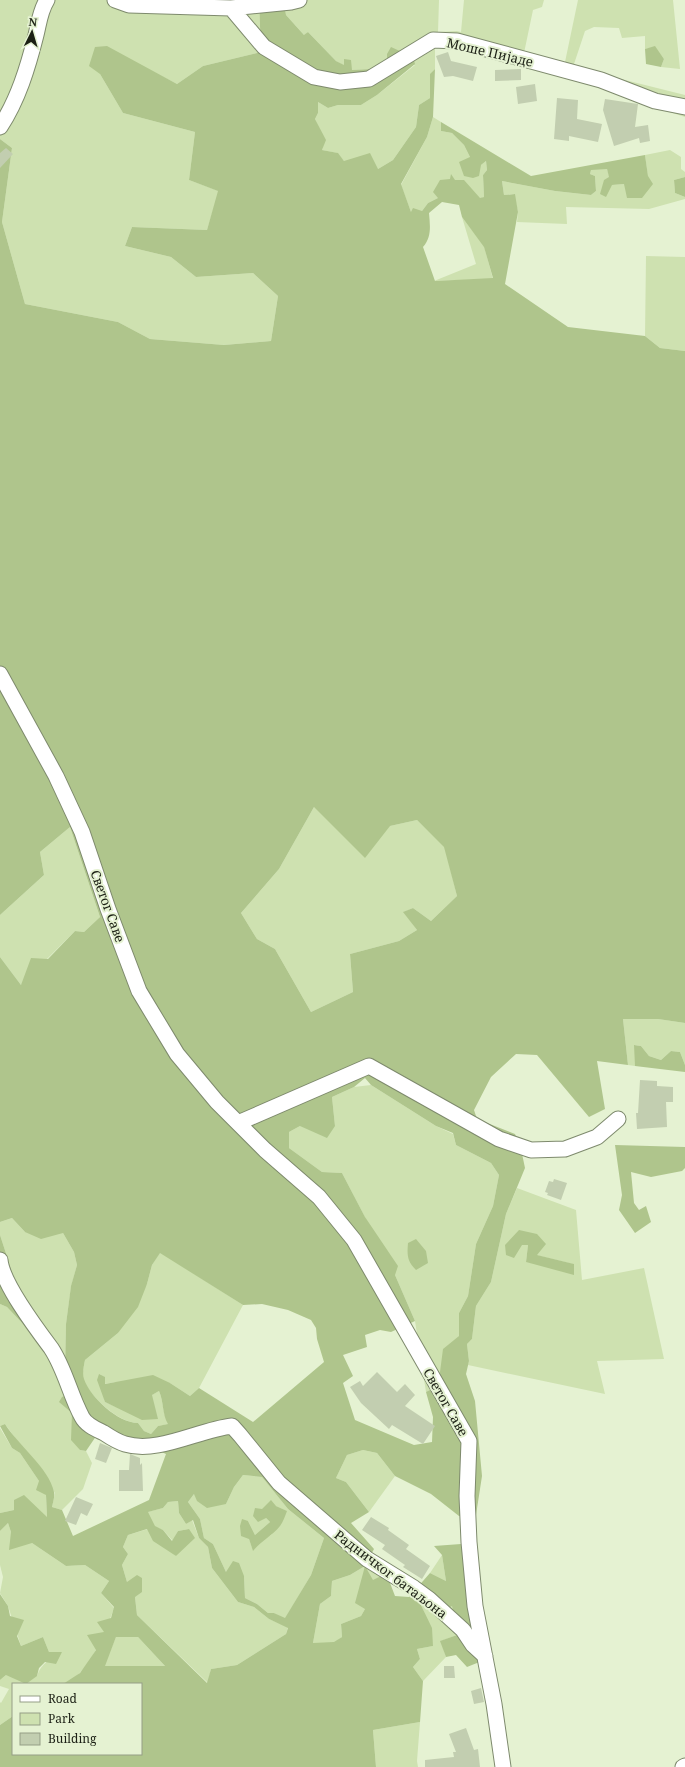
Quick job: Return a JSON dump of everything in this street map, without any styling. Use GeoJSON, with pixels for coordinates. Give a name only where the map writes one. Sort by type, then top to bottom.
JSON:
{"type":"FeatureCollection","features":[{"type":"Feature","properties":{"kind":"street"},"geometry":{"type":"LineString","coordinates":[[0,128],[19,90],[46,0]]}},
{"type":"Feature","properties":{"kind":"street"},"geometry":{"type":"LineString","coordinates":[[115,0],[129,5],[231,8],[299,0]]}},
{"type":"Feature","properties":{"kind":"street","name":"Моше Пијаде"},"geometry":{"type":"LineString","coordinates":[[231,8],[264,47],[314,77],[340,82],[369,79],[433,40],[457,41],[594,78],[656,101],[685,107]]}},
{"type":"Feature","properties":{"kind":"street","name":"Светог Саве"},"geometry":{"type":"LineString","coordinates":[[0,674],[56,776],[82,832],[108,909],[139,991],[177,1054],[217,1102],[265,1150],[319,1197],[354,1240],[469,1441],[467,1496],[469,1542],[475,1606],[494,1704],[503,1767]]}},
{"type":"Feature","properties":{"kind":"street"},"geometry":{"type":"LineString","coordinates":[[238,1123],[369,1066],[499,1139],[530,1150],[565,1149],[597,1137],[618,1119]]}},
{"type":"Feature","properties":{"kind":"street","name":"Радничког батаљона"},"geometry":{"type":"LineString","coordinates":[[0,1260],[6,1279],[38,1333],[52,1350],[83,1418],[93,1427],[125,1444],[146,1447],[162,1444],[217,1428],[232,1426],[279,1483],[367,1559],[429,1599],[463,1630],[473,1644],[485,1656]]}},
{"type":"Feature","properties":{"kind":"green space"},"geometry":{"type":"Polygon","coordinates":[[[0,0],[259,0],[261,52],[203,66],[177,84],[142,66],[100,74],[123,113],[195,132],[189,180],[219,191],[207,230],[132,227],[125,246],[171,257],[196,277],[253,273],[278,296],[271,341],[224,345],[150,339],[118,322],[25,304],[2,222],[12,148],[0,139],[0,0]]]}},
{"type":"Feature","properties":{"kind":"green space"},"geometry":{"type":"Polygon","coordinates":[[[259,0],[285,9],[286,15],[304,35],[308,32],[336,61],[344,65],[344,59],[351,60],[352,70],[371,69],[387,62],[387,54],[391,47],[413,57],[415,64],[377,95],[361,105],[338,105],[328,108],[318,102],[318,113],[315,119],[326,140],[322,150],[338,153],[344,161],[370,153],[378,169],[393,160],[416,127],[419,105],[430,98],[430,74],[435,69],[433,117],[427,137],[401,184],[411,212],[413,208],[422,211],[428,203],[438,198],[433,192],[440,180],[450,179],[451,174],[455,180],[464,180],[480,198],[484,197],[483,175],[487,170],[486,161],[481,165],[479,176],[473,178],[464,176],[459,162],[470,157],[464,145],[452,133],[441,131],[441,122],[531,176],[645,155],[648,176],[653,184],[642,198],[627,198],[624,184],[612,185],[606,197],[600,194],[604,180],[609,177],[607,169],[591,170],[590,174],[595,176],[596,191],[591,195],[555,191],[502,181],[504,195],[515,194],[518,212],[505,284],[568,327],[645,336],[660,348],[685,351],[685,1023],[658,1019],[623,1019],[628,1065],[597,1061],[605,1109],[589,1117],[537,1055],[516,1054],[491,1077],[474,1110],[477,1119],[515,1134],[521,1149],[525,1168],[506,1214],[491,1282],[476,1306],[472,1339],[467,1344],[469,1361],[466,1374],[475,1401],[482,1476],[476,1515],[459,1516],[431,1494],[395,1476],[377,1453],[363,1450],[347,1455],[336,1478],[346,1482],[369,1512],[351,1523],[374,1549],[365,1566],[373,1580],[381,1576],[401,1575],[390,1583],[395,1596],[409,1597],[430,1573],[446,1581],[442,1555],[434,1546],[461,1544],[482,1661],[467,1667],[456,1655],[446,1657],[440,1641],[457,1635],[452,1606],[434,1615],[423,1599],[419,1601],[432,1628],[433,1646],[417,1649],[420,1659],[413,1667],[423,1681],[420,1722],[373,1730],[376,1767],[0,1767],[0,1725],[12,1717],[12,1755],[142,1755],[142,1683],[65,1683],[80,1673],[96,1650],[87,1635],[104,1632],[97,1622],[111,1618],[114,1607],[101,1593],[109,1581],[85,1565],[66,1566],[32,1543],[9,1550],[11,1532],[8,1523],[0,1531],[0,1513],[14,1510],[14,1500],[24,1495],[47,1517],[46,1495],[36,1490],[39,1481],[20,1453],[12,1448],[0,1426],[5,1424],[46,1474],[54,1492],[52,1507],[62,1510],[73,1536],[149,1500],[166,1454],[103,1426],[86,1451],[80,1450],[71,1440],[72,1413],[59,1402],[62,1397],[69,1394],[65,1370],[66,1324],[71,1286],[77,1265],[74,1252],[63,1233],[41,1239],[25,1232],[12,1218],[0,1222],[0,957],[21,985],[31,958],[48,959],[75,931],[84,932],[100,917],[70,827],[40,852],[44,875],[0,915],[0,139],[12,148],[2,222],[25,304],[118,322],[150,339],[224,345],[271,341],[278,296],[253,273],[196,277],[171,257],[125,246],[132,227],[207,230],[218,191],[189,180],[195,132],[123,113],[100,74],[89,66],[95,47],[107,46],[177,84],[203,66],[261,52],[259,0]],[[442,202],[429,213],[429,235],[423,247],[435,281],[493,278],[484,247],[462,217],[459,205],[442,202]],[[314,807],[279,869],[241,913],[257,939],[275,949],[311,1012],[353,992],[350,954],[399,941],[417,930],[403,912],[413,908],[431,921],[457,896],[444,847],[417,820],[390,826],[365,858],[314,807]],[[365,1078],[354,1087],[332,1097],[335,1126],[327,1138],[300,1126],[289,1132],[289,1148],[322,1172],[342,1173],[365,1217],[398,1266],[395,1275],[415,1321],[391,1332],[380,1330],[365,1335],[367,1347],[343,1355],[353,1376],[343,1383],[355,1420],[414,1445],[432,1442],[433,1417],[426,1392],[441,1384],[440,1372],[443,1349],[459,1336],[459,1313],[468,1296],[476,1244],[493,1206],[499,1175],[491,1163],[456,1145],[453,1133],[436,1126],[371,1085],[365,1078]],[[160,1253],[152,1265],[147,1284],[138,1307],[118,1333],[85,1360],[83,1377],[87,1386],[98,1401],[122,1419],[138,1423],[144,1431],[151,1434],[158,1426],[168,1424],[159,1391],[152,1395],[158,1419],[142,1420],[105,1402],[97,1380],[99,1374],[105,1377],[105,1384],[153,1375],[170,1383],[190,1396],[199,1388],[253,1422],[324,1362],[317,1339],[316,1328],[311,1320],[288,1310],[262,1304],[243,1305],[160,1253]],[[243,1475],[234,1487],[226,1504],[207,1508],[197,1501],[194,1494],[188,1502],[200,1519],[204,1538],[213,1544],[226,1572],[233,1561],[239,1563],[244,1576],[245,1598],[257,1604],[268,1613],[274,1613],[285,1618],[311,1575],[324,1538],[288,1509],[262,1477],[243,1475]],[[178,1501],[168,1502],[163,1508],[148,1512],[155,1526],[163,1530],[172,1541],[178,1531],[189,1529],[195,1538],[176,1556],[153,1541],[147,1529],[128,1535],[123,1547],[128,1554],[122,1565],[127,1582],[137,1575],[142,1578],[142,1592],[135,1597],[137,1615],[207,1683],[211,1669],[237,1665],[286,1634],[288,1628],[269,1619],[254,1607],[238,1602],[212,1568],[208,1547],[199,1538],[193,1520],[186,1524],[179,1513],[178,1501]],[[365,1566],[350,1575],[332,1581],[331,1596],[320,1604],[313,1643],[334,1642],[342,1637],[341,1624],[361,1616],[365,1609],[355,1603],[365,1566]],[[116,1637],[105,1666],[165,1666],[138,1637],[116,1637]]]}},
{"type":"Feature","properties":{"kind":"green space"},"geometry":{"type":"Polygon","coordinates":[[[305,0],[439,0],[438,32],[461,32],[464,0],[544,0],[542,7],[533,10],[524,53],[435,42],[435,69],[430,75],[430,98],[419,105],[416,127],[393,160],[378,169],[344,161],[337,153],[322,150],[325,140],[315,119],[318,113],[318,102],[328,108],[338,105],[361,105],[377,95],[415,65],[387,62],[371,69],[352,70],[336,61],[308,32],[305,36],[286,15],[285,9],[305,0]]]}},
{"type":"Feature","properties":{"kind":"green space"},"geometry":{"type":"Polygon","coordinates":[[[578,0],[673,0],[680,69],[661,67],[664,59],[655,47],[645,49],[645,36],[622,38],[619,28],[594,27],[585,31],[573,67],[565,62],[578,0]]]}},
{"type":"Feature","properties":{"kind":"green space"},"geometry":{"type":"Polygon","coordinates":[[[655,46],[664,59],[661,67],[646,64],[645,49],[655,46]]]}},
{"type":"Feature","properties":{"kind":"green space"},"geometry":{"type":"Polygon","coordinates":[[[573,67],[685,95],[685,117],[639,102],[573,67]]]}},
{"type":"Feature","properties":{"kind":"green space"},"geometry":{"type":"Polygon","coordinates":[[[433,117],[441,122],[441,131],[452,133],[464,145],[470,157],[481,165],[486,161],[487,170],[483,175],[484,197],[480,199],[462,184],[450,179],[438,198],[428,203],[422,211],[411,212],[401,185],[427,137],[433,117]]]}},
{"type":"Feature","properties":{"kind":"green space"},"geometry":{"type":"Polygon","coordinates":[[[670,150],[681,157],[681,169],[685,172],[685,177],[674,180],[675,193],[685,197],[685,199],[649,209],[566,207],[567,224],[517,222],[518,212],[514,194],[504,195],[502,181],[555,191],[591,195],[596,191],[595,176],[590,174],[591,169],[607,169],[612,185],[624,184],[648,177],[645,155],[670,150]]]}},
{"type":"Feature","properties":{"kind":"green space"},"geometry":{"type":"Polygon","coordinates":[[[685,177],[685,197],[675,193],[674,180],[685,177]]]}},
{"type":"Feature","properties":{"kind":"green space"},"geometry":{"type":"Polygon","coordinates":[[[462,217],[484,246],[493,279],[434,281],[476,264],[462,217]]]}},
{"type":"Feature","properties":{"kind":"green space"},"geometry":{"type":"Polygon","coordinates":[[[646,256],[685,257],[685,351],[660,348],[645,336],[646,256]]]}},
{"type":"Feature","properties":{"kind":"green space"},"geometry":{"type":"Polygon","coordinates":[[[314,807],[390,826],[417,820],[445,847],[457,896],[431,921],[413,908],[404,912],[417,930],[399,941],[350,954],[353,992],[311,1012],[275,949],[257,939],[241,913],[279,869],[314,807]]]}},
{"type":"Feature","properties":{"kind":"green space"},"geometry":{"type":"Polygon","coordinates":[[[70,827],[100,917],[84,932],[75,931],[21,985],[0,957],[0,915],[44,875],[40,852],[70,827]]]}},
{"type":"Feature","properties":{"kind":"green space"},"geometry":{"type":"Polygon","coordinates":[[[623,1019],[658,1019],[685,1023],[685,1065],[680,1052],[671,1051],[661,1060],[649,1056],[641,1046],[635,1045],[635,1066],[628,1065],[623,1019]]]}},
{"type":"Feature","properties":{"kind":"green space"},"geometry":{"type":"Polygon","coordinates":[[[634,1045],[641,1046],[649,1056],[661,1060],[671,1051],[680,1052],[685,1065],[685,1072],[635,1066],[634,1045]]]}},
{"type":"Feature","properties":{"kind":"green space"},"geometry":{"type":"Polygon","coordinates":[[[371,1085],[436,1126],[453,1134],[456,1145],[491,1163],[499,1175],[493,1206],[476,1244],[468,1296],[459,1313],[459,1336],[441,1384],[426,1392],[415,1321],[395,1275],[342,1173],[322,1172],[289,1148],[289,1132],[300,1126],[335,1126],[332,1097],[354,1087],[371,1085]]]}},
{"type":"Feature","properties":{"kind":"green space"},"geometry":{"type":"Polygon","coordinates":[[[615,1145],[685,1147],[685,1168],[682,1171],[651,1177],[631,1172],[634,1203],[639,1210],[646,1206],[651,1222],[635,1233],[619,1210],[622,1195],[615,1145]]]}},
{"type":"Feature","properties":{"kind":"green space"},"geometry":{"type":"Polygon","coordinates":[[[517,1188],[576,1210],[582,1280],[644,1268],[664,1359],[597,1361],[605,1394],[468,1365],[467,1344],[472,1339],[476,1306],[491,1282],[506,1214],[517,1188]],[[537,1234],[522,1245],[528,1245],[526,1262],[573,1264],[536,1255],[537,1234]]]}},
{"type":"Feature","properties":{"kind":"green space"},"geometry":{"type":"Polygon","coordinates":[[[12,1218],[25,1232],[63,1233],[74,1252],[77,1265],[71,1287],[66,1324],[65,1370],[80,1450],[86,1451],[92,1463],[83,1489],[62,1510],[52,1507],[55,1493],[5,1424],[0,1426],[0,1304],[7,1307],[24,1325],[29,1324],[0,1235],[0,1222],[12,1218]]]}},
{"type":"Feature","properties":{"kind":"green space"},"geometry":{"type":"Polygon","coordinates":[[[519,1230],[537,1234],[546,1244],[537,1255],[574,1264],[574,1275],[526,1262],[528,1245],[522,1245],[514,1258],[506,1255],[505,1245],[519,1230]]]}},
{"type":"Feature","properties":{"kind":"green space"},"geometry":{"type":"Polygon","coordinates":[[[0,1235],[29,1324],[24,1325],[7,1307],[0,1304],[0,1235]]]}},
{"type":"Feature","properties":{"kind":"green space"},"geometry":{"type":"Polygon","coordinates":[[[416,1239],[426,1251],[428,1263],[416,1270],[408,1258],[408,1243],[416,1239]]]}},
{"type":"Feature","properties":{"kind":"green space"},"geometry":{"type":"Polygon","coordinates":[[[160,1252],[243,1305],[199,1388],[190,1396],[170,1383],[116,1382],[104,1384],[100,1374],[105,1402],[123,1410],[159,1391],[165,1416],[169,1424],[158,1426],[151,1434],[144,1431],[138,1423],[122,1419],[106,1408],[98,1401],[87,1386],[83,1379],[83,1375],[85,1360],[118,1333],[147,1284],[152,1265],[160,1252]]]}},
{"type":"Feature","properties":{"kind":"green space"},"geometry":{"type":"Polygon","coordinates":[[[0,1428],[12,1448],[20,1453],[39,1481],[46,1495],[47,1518],[14,1510],[0,1513],[0,1428]]]}},
{"type":"Feature","properties":{"kind":"green space"},"geometry":{"type":"Polygon","coordinates":[[[363,1450],[377,1453],[395,1476],[369,1512],[346,1482],[336,1478],[347,1455],[363,1450]]]}},
{"type":"Feature","properties":{"kind":"green space"},"geometry":{"type":"Polygon","coordinates":[[[243,1475],[262,1477],[288,1509],[324,1538],[311,1575],[285,1619],[274,1613],[268,1613],[257,1604],[245,1598],[244,1576],[226,1572],[213,1544],[204,1538],[200,1519],[188,1502],[194,1494],[226,1504],[234,1487],[243,1475]],[[276,1506],[265,1517],[270,1522],[255,1535],[248,1521],[249,1539],[253,1550],[259,1542],[271,1535],[286,1511],[276,1506]]]}},
{"type":"Feature","properties":{"kind":"green space"},"geometry":{"type":"Polygon","coordinates":[[[271,1500],[276,1506],[287,1511],[280,1526],[253,1551],[249,1539],[241,1536],[240,1526],[242,1519],[248,1521],[255,1535],[270,1522],[266,1518],[258,1522],[253,1516],[255,1508],[262,1509],[271,1500]]]}},
{"type":"Feature","properties":{"kind":"green space"},"geometry":{"type":"Polygon","coordinates":[[[178,1501],[179,1513],[186,1524],[192,1520],[199,1538],[208,1547],[212,1568],[238,1602],[254,1607],[269,1619],[288,1627],[286,1634],[237,1665],[211,1669],[208,1683],[137,1615],[135,1597],[127,1582],[122,1565],[128,1554],[123,1547],[128,1535],[148,1529],[176,1556],[189,1529],[178,1531],[173,1541],[163,1530],[155,1527],[147,1512],[163,1508],[168,1502],[178,1501]]]}},
{"type":"Feature","properties":{"kind":"green space"},"geometry":{"type":"Polygon","coordinates":[[[8,1523],[11,1532],[32,1543],[66,1566],[85,1565],[109,1581],[101,1593],[114,1608],[95,1652],[80,1673],[64,1683],[12,1683],[12,1717],[0,1725],[0,1702],[1,1703],[9,1689],[0,1686],[0,1680],[6,1675],[37,1676],[41,1668],[50,1659],[62,1652],[49,1652],[43,1637],[21,1646],[8,1606],[0,1593],[3,1577],[0,1565],[0,1531],[8,1523]]]}},
{"type":"Feature","properties":{"kind":"green space"},"geometry":{"type":"Polygon","coordinates":[[[442,1555],[446,1581],[430,1573],[442,1555]]]}},
{"type":"Feature","properties":{"kind":"green space"},"geometry":{"type":"Polygon","coordinates":[[[365,1566],[381,1576],[373,1581],[365,1567],[365,1609],[361,1616],[341,1624],[342,1637],[334,1643],[313,1643],[320,1604],[331,1596],[332,1581],[350,1575],[365,1566]]]}},
{"type":"Feature","properties":{"kind":"green space"},"geometry":{"type":"Polygon","coordinates":[[[0,1594],[8,1606],[10,1616],[24,1620],[17,1636],[21,1646],[43,1637],[49,1652],[62,1652],[56,1664],[45,1662],[39,1668],[37,1676],[27,1683],[24,1683],[6,1675],[0,1680],[0,1594]]]}},
{"type":"Feature","properties":{"kind":"green space"},"geometry":{"type":"Polygon","coordinates":[[[423,1599],[452,1606],[457,1635],[441,1641],[446,1657],[423,1681],[413,1667],[420,1659],[417,1649],[433,1646],[424,1612],[419,1601],[423,1599]]]}},
{"type":"Feature","properties":{"kind":"green space"},"geometry":{"type":"Polygon","coordinates":[[[116,1637],[138,1637],[165,1666],[104,1666],[116,1637]]]}},
{"type":"Feature","properties":{"kind":"green space"},"geometry":{"type":"Polygon","coordinates":[[[420,1722],[417,1761],[418,1767],[376,1767],[373,1730],[420,1722]]]}},
{"type":"Feature","properties":{"kind":"building"},"geometry":{"type":"Polygon","coordinates":[[[448,52],[451,61],[477,67],[473,81],[453,76],[444,77],[436,56],[448,52]]]}},
{"type":"Feature","properties":{"kind":"building"},"geometry":{"type":"Polygon","coordinates":[[[521,69],[521,80],[495,81],[495,70],[521,69]]]}},
{"type":"Feature","properties":{"kind":"building"},"geometry":{"type":"Polygon","coordinates":[[[535,84],[537,101],[518,104],[516,87],[535,84]]]}},
{"type":"Feature","properties":{"kind":"building"},"geometry":{"type":"Polygon","coordinates":[[[557,98],[578,100],[577,119],[602,124],[598,142],[569,136],[569,141],[554,139],[557,98]]]}},
{"type":"Feature","properties":{"kind":"building"},"geometry":{"type":"Polygon","coordinates":[[[605,99],[638,104],[635,127],[648,125],[650,141],[640,143],[639,138],[614,146],[603,110],[605,99]]]}},
{"type":"Feature","properties":{"kind":"building"},"geometry":{"type":"Polygon","coordinates":[[[6,148],[13,154],[0,168],[0,153],[6,148]]]}},
{"type":"Feature","properties":{"kind":"building"},"geometry":{"type":"Polygon","coordinates":[[[640,1080],[657,1081],[657,1086],[673,1087],[673,1102],[666,1102],[667,1127],[637,1129],[636,1113],[638,1113],[640,1080]]]}},
{"type":"Feature","properties":{"kind":"building"},"geometry":{"type":"Polygon","coordinates":[[[554,1179],[567,1183],[561,1200],[547,1195],[548,1193],[545,1192],[549,1181],[553,1182],[554,1179]]]}},
{"type":"Feature","properties":{"kind":"building"},"geometry":{"type":"Polygon","coordinates":[[[377,1372],[397,1392],[405,1384],[415,1395],[405,1406],[435,1426],[423,1444],[392,1425],[389,1429],[361,1403],[350,1387],[360,1381],[363,1386],[377,1372]]]}},
{"type":"Feature","properties":{"kind":"building"},"geometry":{"type":"Polygon","coordinates":[[[100,1443],[112,1448],[106,1463],[95,1459],[100,1443]]]}},
{"type":"Feature","properties":{"kind":"building"},"geometry":{"type":"Polygon","coordinates":[[[130,1454],[140,1458],[140,1465],[142,1463],[143,1491],[119,1491],[119,1470],[129,1470],[130,1454]]]}},
{"type":"Feature","properties":{"kind":"building"},"geometry":{"type":"Polygon","coordinates":[[[76,1497],[93,1504],[87,1516],[81,1513],[76,1525],[65,1521],[76,1497]]]}},
{"type":"Feature","properties":{"kind":"building"},"geometry":{"type":"Polygon","coordinates":[[[371,1517],[389,1528],[388,1530],[409,1545],[406,1549],[430,1566],[422,1579],[403,1567],[405,1565],[382,1549],[385,1545],[362,1530],[371,1517]]]}},
{"type":"Feature","properties":{"kind":"building"},"geometry":{"type":"Polygon","coordinates":[[[444,1666],[454,1666],[455,1678],[444,1678],[444,1666]]]}},
{"type":"Feature","properties":{"kind":"building"},"geometry":{"type":"Polygon","coordinates":[[[481,1688],[484,1702],[474,1704],[471,1691],[481,1688]]]}},
{"type":"Feature","properties":{"kind":"building"},"geometry":{"type":"Polygon","coordinates":[[[466,1728],[474,1750],[478,1749],[480,1767],[425,1767],[425,1760],[454,1757],[453,1752],[456,1752],[449,1734],[466,1728]]]}}]}
